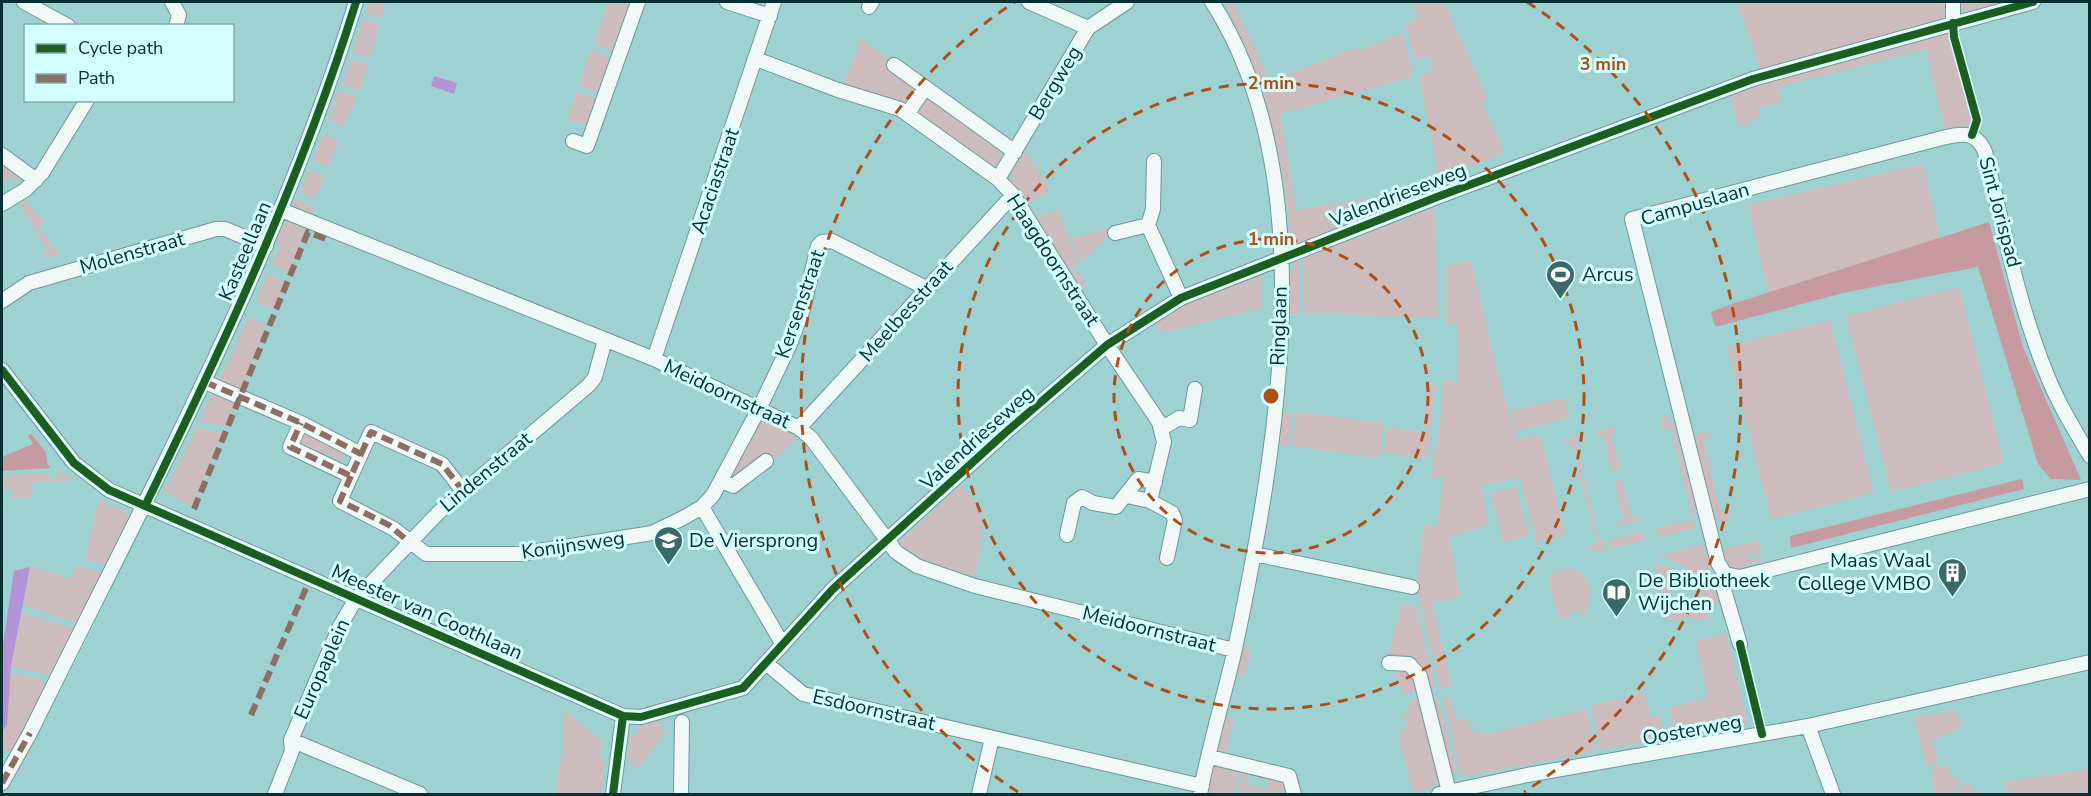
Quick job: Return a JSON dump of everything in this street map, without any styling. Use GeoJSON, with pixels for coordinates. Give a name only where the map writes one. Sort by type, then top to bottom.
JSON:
{"type":"FeatureCollection","features":[{"type":"Feature","properties":{"kind":"street"},"geometry":{"type":"LineString","coordinates":[[24,2],[64,24]]}},
{"type":"Feature","properties":{"kind":"street"},"geometry":{"type":"LineString","coordinates":[[172,2],[178,15],[176,24]]}},
{"type":"Feature","properties":{"kind":"street","name":"Kasteellaan"},"geometry":{"type":"LineString","coordinates":[[2,783],[30,733],[145,506],[205,382],[266,246],[330,81],[356,2]]}},
{"type":"Feature","properties":{"kind":"street"},"geometry":{"type":"LineString","coordinates":[[573,141],[587,146],[638,2]]}},
{"type":"Feature","properties":{"kind":"street"},"geometry":{"type":"LineString","coordinates":[[728,2],[770,16]]}},
{"type":"Feature","properties":{"kind":"street","name":"Acaciastraat"},"geometry":{"type":"LineString","coordinates":[[654,359],[774,2]]}},
{"type":"Feature","properties":{"kind":"street"},"geometry":{"type":"LineString","coordinates":[[1029,2],[1088,28]]}},
{"type":"Feature","properties":{"kind":"street","name":"Bergweg"},"geometry":{"type":"LineString","coordinates":[[998,179],[1088,28],[1127,2]]}},
{"type":"Feature","properties":{"kind":"street","name":"Ringlaan"},"geometry":{"type":"LineString","coordinates":[[1201,790],[1254,554],[1277,391],[1281,316],[1281,257],[1272,169],[1262,122],[1252,86],[1234,43],[1212,2]]}},
{"type":"Feature","properties":{"kind":"street"},"geometry":{"type":"LineString","coordinates":[[1953,2],[1953,22]]}},
{"type":"Feature","properties":{"kind":"street","name":"Valendrieseweg"},"geometry":{"type":"LineString","coordinates":[[623,716],[632,718],[650,715],[742,688],[833,589],[1005,432],[1107,345],[1180,298],[1281,257],[1753,79],[1953,22],[2033,2]]}},
{"type":"Feature","properties":{"kind":"street","name":"Haagdoornstraat"},"geometry":{"type":"LineString","coordinates":[[756,59],[908,113],[998,179],[1013,195],[1107,345],[1159,422],[1161,429]]}},
{"type":"Feature","properties":{"kind":"street"},"geometry":{"type":"LineString","coordinates":[[894,65],[1015,152]]}},
{"type":"Feature","properties":{"kind":"street"},"geometry":{"type":"LineString","coordinates":[[908,113],[925,88]]}},
{"type":"Feature","properties":{"kind":"street"},"geometry":{"type":"LineString","coordinates":[[2,204],[36,180],[86,102]]}},
{"type":"Feature","properties":{"kind":"street","name":"Campuslaan"},"geometry":{"type":"LineString","coordinates":[[1740,644],[1722,583],[1725,574],[1718,563],[1632,219],[1942,138],[1959,134],[1972,135]]}},
{"type":"Feature","properties":{"kind":"street","name":"Sint Jorispad"},"geometry":{"type":"LineString","coordinates":[[1972,135],[1980,141],[1985,152],[2027,317],[2046,373],[2058,401],[2090,456]]}},
{"type":"Feature","properties":{"kind":"street"},"geometry":{"type":"LineString","coordinates":[[2,155],[36,180]]}},
{"type":"Feature","properties":{"kind":"street"},"geometry":{"type":"LineString","coordinates":[[1154,160],[1153,209],[1148,225],[1180,298]]}},
{"type":"Feature","properties":{"kind":"street","name":"Meelbesstraat"},"geometry":{"type":"LineString","coordinates":[[799,428],[1013,195]]}},
{"type":"Feature","properties":{"kind":"street","name":"Meidoornstraat"},"geometry":{"type":"LineString","coordinates":[[280,210],[654,359],[760,407],[799,428],[811,438],[896,552],[936,575],[1234,650]]}},
{"type":"Feature","properties":{"kind":"street"},"geometry":{"type":"LineString","coordinates":[[1115,233],[1148,225]]}},
{"type":"Feature","properties":{"kind":"street","name":"Molenstraat"},"geometry":{"type":"LineString","coordinates":[[2,301],[23,286],[216,229],[225,229],[266,246]]}},
{"type":"Feature","properties":{"kind":"street","name":"Kersenstraat"},"geometry":{"type":"LineString","coordinates":[[760,407],[790,344],[803,309],[818,246],[822,242],[832,241],[926,288]]}},
{"type":"Feature","properties":{"kind":"street","name":"Lindenstraat"},"geometry":{"type":"LineString","coordinates":[[356,599],[409,542],[463,491],[589,385],[595,377],[605,340]]}},
{"type":"Feature","properties":{"kind":"street","name":"Meester van Coothlaan"},"geometry":{"type":"LineString","coordinates":[[2,370],[80,469],[101,485],[623,716]]}},
{"type":"Feature","properties":{"kind":"street"},"geometry":{"type":"LineString","coordinates":[[205,382],[301,423],[361,454]]}},
{"type":"Feature","properties":{"kind":"street"},"geometry":{"type":"LineString","coordinates":[[1150,501],[1164,442],[1161,429],[1179,418],[1190,420],[1195,388]]}},
{"type":"Feature","properties":{"kind":"street","name":"Konijnsweg"},"geometry":{"type":"LineString","coordinates":[[351,476],[340,501],[389,525],[426,554],[520,554],[652,533],[702,507],[722,482],[760,407]]}},
{"type":"Feature","properties":{"kind":"street"},"geometry":{"type":"LineString","coordinates":[[301,423],[290,447],[351,476],[371,432],[442,464],[463,491]]}},
{"type":"Feature","properties":{"kind":"street"},"geometry":{"type":"LineString","coordinates":[[722,482],[733,486],[766,461]]}},
{"type":"Feature","properties":{"kind":"street"},"geometry":{"type":"LineString","coordinates":[[1067,535],[1074,503],[1082,497],[1093,503],[1116,507],[1127,496],[1138,479],[1155,482]]}},
{"type":"Feature","properties":{"kind":"street"},"geometry":{"type":"LineString","coordinates":[[1725,574],[1740,578],[2090,489]]}},
{"type":"Feature","properties":{"kind":"street"},"geometry":{"type":"LineString","coordinates":[[1127,496],[1150,501],[1172,513],[1175,519],[1167,558]]}},
{"type":"Feature","properties":{"kind":"street"},"geometry":{"type":"LineString","coordinates":[[702,507],[782,643]]}},
{"type":"Feature","properties":{"kind":"street"},"geometry":{"type":"LineString","coordinates":[[1254,554],[1412,587]]}},
{"type":"Feature","properties":{"kind":"street","name":"Europaplein"},"geometry":{"type":"LineString","coordinates":[[275,795],[292,751],[291,740],[340,626],[356,599]]}},
{"type":"Feature","properties":{"kind":"street","name":"Oosterweg"},"geometry":{"type":"LineString","coordinates":[[1389,663],[1408,664],[1415,668],[1420,676],[1444,793],[1527,775],[1808,726],[2090,662]]}},
{"type":"Feature","properties":{"kind":"street","name":"Esdoornstraat"},"geometry":{"type":"LineString","coordinates":[[765,663],[803,694],[1201,790]]}},
{"type":"Feature","properties":{"kind":"street"},"geometry":{"type":"LineString","coordinates":[[613,795],[623,716]]}},
{"type":"Feature","properties":{"kind":"street"},"geometry":{"type":"LineString","coordinates":[[681,795],[682,722]]}},
{"type":"Feature","properties":{"kind":"street"},"geometry":{"type":"LineString","coordinates":[[1808,726],[1833,795]]}},
{"type":"Feature","properties":{"kind":"street"},"geometry":{"type":"LineString","coordinates":[[980,795],[992,738]]}},
{"type":"Feature","properties":{"kind":"street","name":"Europaplein"},"geometry":{"type":"LineString","coordinates":[[291,740],[420,795]]}},
{"type":"Feature","properties":{"kind":"street"},"geometry":{"type":"LineString","coordinates":[[1210,757],[1289,777],[1294,795]]}},
{"type":"Feature","properties":{"kind":"shaded area"},"geometry":{"type":"Polygon","coordinates":[[[369,2],[386,2],[381,18],[366,14],[369,2]]]}},
{"type":"Feature","properties":{"kind":"shaded area"},"geometry":{"type":"Polygon","coordinates":[[[608,2],[632,2],[616,49],[611,50],[594,44],[608,2]]]}},
{"type":"Feature","properties":{"kind":"shaded area"},"geometry":{"type":"Polygon","coordinates":[[[1224,2],[1233,2],[1268,77],[1275,80],[1355,48],[1360,50],[1402,33],[1414,76],[1280,114],[1296,210],[1432,188],[1432,193],[1303,242],[1291,242],[1283,178],[1270,118],[1251,61],[1224,2]]]}},
{"type":"Feature","properties":{"kind":"shaded area"},"geometry":{"type":"Polygon","coordinates":[[[1412,2],[1444,2],[1487,98],[1483,105],[1505,153],[1439,178],[1419,75],[1433,71],[1430,56],[1415,60],[1405,24],[1419,17],[1412,2]]]}},
{"type":"Feature","properties":{"kind":"shaded area"},"geometry":{"type":"Polygon","coordinates":[[[1737,2],[1946,2],[1943,18],[1920,27],[1760,69],[1737,2]]]}},
{"type":"Feature","properties":{"kind":"shaded area"},"geometry":{"type":"Polygon","coordinates":[[[1956,2],[2014,2],[1970,14],[1956,2]]]}},
{"type":"Feature","properties":{"kind":"shaded area"},"geometry":{"type":"Polygon","coordinates":[[[363,19],[380,24],[370,58],[353,53],[363,19]]]}},
{"type":"Feature","properties":{"kind":"shaded area"},"geometry":{"type":"Polygon","coordinates":[[[1945,32],[1951,41],[1972,124],[1949,131],[1944,128],[1926,49],[1778,87],[1781,102],[1758,108],[1760,117],[1750,120],[1751,124],[1739,127],[1729,94],[1772,78],[1945,32]]]}},
{"type":"Feature","properties":{"kind":"shaded area"},"geometry":{"type":"Polygon","coordinates":[[[861,39],[891,61],[887,67],[917,90],[906,106],[843,85],[861,39]]]}},
{"type":"Feature","properties":{"kind":"shaded area"},"geometry":{"type":"Polygon","coordinates":[[[591,50],[613,59],[601,94],[579,86],[591,50]]]}},
{"type":"Feature","properties":{"kind":"shaded area"},"geometry":{"type":"Polygon","coordinates":[[[351,59],[369,65],[360,91],[342,84],[351,59]]]}},
{"type":"Feature","properties":{"kind":"shaded area"},"geometry":{"type":"Polygon","coordinates":[[[434,76],[457,83],[454,94],[431,86],[434,76]]]}},
{"type":"Feature","properties":{"kind":"shaded area"},"geometry":{"type":"Polygon","coordinates":[[[339,90],[357,97],[344,127],[328,121],[339,90]]]}},
{"type":"Feature","properties":{"kind":"shaded area"},"geometry":{"type":"Polygon","coordinates":[[[576,92],[599,100],[589,126],[567,120],[576,92]]]}},
{"type":"Feature","properties":{"kind":"shaded area"},"geometry":{"type":"Polygon","coordinates":[[[925,97],[1003,151],[999,162],[994,165],[985,163],[915,113],[925,97]]]}},
{"type":"Feature","properties":{"kind":"shaded area"},"geometry":{"type":"Polygon","coordinates":[[[323,134],[339,140],[328,167],[313,161],[323,134]]]}},
{"type":"Feature","properties":{"kind":"shaded area"},"geometry":{"type":"Polygon","coordinates":[[[1026,150],[1050,192],[1025,204],[1014,189],[1012,177],[1026,150]]]}},
{"type":"Feature","properties":{"kind":"shaded area"},"geometry":{"type":"Polygon","coordinates":[[[2,161],[16,173],[19,182],[16,184],[12,177],[2,182],[2,161]]]}},
{"type":"Feature","properties":{"kind":"shaded area"},"geometry":{"type":"Polygon","coordinates":[[[1923,164],[1947,268],[1772,309],[1748,205],[1923,164]]]}},
{"type":"Feature","properties":{"kind":"shaded area"},"geometry":{"type":"Polygon","coordinates":[[[309,170],[325,176],[315,199],[300,193],[309,170]]]}},
{"type":"Feature","properties":{"kind":"shaded area"},"geometry":{"type":"Polygon","coordinates":[[[294,199],[314,207],[311,218],[294,210],[294,199]]]}},
{"type":"Feature","properties":{"kind":"shaded area"},"geometry":{"type":"Polygon","coordinates":[[[25,201],[45,222],[38,228],[61,256],[45,257],[43,254],[47,251],[20,204],[25,201]]]}},
{"type":"Feature","properties":{"kind":"shaded area"},"geometry":{"type":"Polygon","coordinates":[[[1434,208],[1439,318],[1304,313],[1303,258],[1434,208]]]}},
{"type":"Feature","properties":{"kind":"shaded area"},"geometry":{"type":"Polygon","coordinates":[[[1057,209],[1079,263],[1068,273],[1034,219],[1057,209]]]}},
{"type":"Feature","properties":{"kind":"shaded area"},"geometry":{"type":"Polygon","coordinates":[[[289,221],[307,227],[289,274],[271,265],[279,247],[277,240],[283,226],[289,221]]]}},
{"type":"Feature","properties":{"kind":"shaded area"},"geometry":{"type":"Polygon","coordinates":[[[1989,222],[2023,347],[2081,480],[2051,479],[2038,464],[1978,267],[1847,292],[1715,327],[1711,312],[1726,306],[1989,222]]]}},
{"type":"Feature","properties":{"kind":"shaded area"},"geometry":{"type":"Polygon","coordinates":[[[1110,228],[1111,233],[1081,262],[1071,238],[1110,228]]]}},
{"type":"Feature","properties":{"kind":"shaded area"},"geometry":{"type":"Polygon","coordinates":[[[1299,260],[1300,314],[1289,314],[1289,270],[1293,269],[1293,262],[1299,260]]]}},
{"type":"Feature","properties":{"kind":"shaded area"},"geometry":{"type":"Polygon","coordinates":[[[1471,260],[1497,372],[1517,438],[1511,440],[1540,435],[1566,536],[1536,542],[1520,477],[1481,486],[1488,524],[1449,538],[1460,597],[1432,603],[1452,686],[1440,689],[1416,585],[1424,524],[1437,527],[1444,478],[1430,477],[1440,425],[1443,380],[1457,381],[1457,324],[1446,324],[1445,266],[1471,260]]]}},
{"type":"Feature","properties":{"kind":"shaded area"},"geometry":{"type":"Polygon","coordinates":[[[1077,269],[1087,287],[1079,292],[1070,277],[1077,269]]]}},
{"type":"Feature","properties":{"kind":"shaded area"},"geometry":{"type":"Polygon","coordinates":[[[1261,270],[1262,308],[1162,333],[1153,320],[1183,303],[1261,270]]]}},
{"type":"Feature","properties":{"kind":"shaded area"},"geometry":{"type":"Polygon","coordinates":[[[268,273],[285,283],[274,310],[256,302],[268,273]]]}},
{"type":"Feature","properties":{"kind":"shaded area"},"geometry":{"type":"Polygon","coordinates":[[[1959,287],[2004,463],[1891,492],[1846,316],[1959,287]]]}},
{"type":"Feature","properties":{"kind":"shaded area"},"geometry":{"type":"Polygon","coordinates":[[[249,317],[267,326],[240,394],[215,379],[221,377],[249,317]]]}},
{"type":"Feature","properties":{"kind":"shaded area"},"geometry":{"type":"Polygon","coordinates":[[[1830,320],[1874,493],[1771,519],[1727,347],[1830,320]]]}},
{"type":"Feature","properties":{"kind":"shaded area"},"geometry":{"type":"Polygon","coordinates":[[[1427,386],[1435,386],[1431,428],[1423,428],[1427,386]]]}},
{"type":"Feature","properties":{"kind":"shaded area"},"geometry":{"type":"Polygon","coordinates":[[[211,389],[237,400],[225,427],[199,422],[211,397],[211,389]]]}},
{"type":"Feature","properties":{"kind":"shaded area"},"geometry":{"type":"Polygon","coordinates":[[[1564,398],[1569,418],[1516,431],[1511,411],[1564,398]]]}},
{"type":"Feature","properties":{"kind":"shaded area"},"geometry":{"type":"Polygon","coordinates":[[[1283,412],[1293,414],[1289,446],[1279,445],[1283,412]]]}},
{"type":"Feature","properties":{"kind":"shaded area"},"geometry":{"type":"Polygon","coordinates":[[[1297,412],[1384,423],[1380,458],[1292,446],[1297,412]]]}},
{"type":"Feature","properties":{"kind":"shaded area"},"geometry":{"type":"Polygon","coordinates":[[[1667,414],[1670,424],[1674,424],[1697,514],[1692,515],[1671,429],[1662,430],[1661,419],[1667,414]]]}},
{"type":"Feature","properties":{"kind":"shaded area"},"geometry":{"type":"Polygon","coordinates":[[[763,420],[792,434],[797,440],[769,462],[732,481],[728,479],[755,429],[763,420]]]}},
{"type":"Feature","properties":{"kind":"shaded area"},"geometry":{"type":"Polygon","coordinates":[[[1387,427],[1431,433],[1428,459],[1384,453],[1387,427]]]}},
{"type":"Feature","properties":{"kind":"shaded area"},"geometry":{"type":"Polygon","coordinates":[[[1615,427],[1618,432],[1611,434],[1620,469],[1612,471],[1603,436],[1594,436],[1596,432],[1615,427]]]}},
{"type":"Feature","properties":{"kind":"shaded area"},"geometry":{"type":"Polygon","coordinates":[[[196,428],[223,433],[192,507],[163,491],[170,482],[196,428]]]}},
{"type":"Feature","properties":{"kind":"shaded area"},"geometry":{"type":"Polygon","coordinates":[[[1700,432],[1706,432],[1711,437],[1703,441],[1721,512],[1730,511],[1730,517],[1723,522],[1717,521],[1712,516],[1694,440],[1700,432]]]}},
{"type":"Feature","properties":{"kind":"shaded area"},"geometry":{"type":"Polygon","coordinates":[[[304,433],[345,454],[341,463],[331,456],[299,444],[304,433]]]}},
{"type":"Feature","properties":{"kind":"shaded area"},"geometry":{"type":"Polygon","coordinates":[[[31,434],[46,452],[50,468],[2,471],[2,457],[33,444],[28,436],[31,434]]]}},
{"type":"Feature","properties":{"kind":"shaded area"},"geometry":{"type":"Polygon","coordinates":[[[1580,436],[1584,440],[1576,443],[1599,538],[1596,539],[1572,444],[1563,444],[1565,440],[1580,436]]]}},
{"type":"Feature","properties":{"kind":"shaded area"},"geometry":{"type":"Polygon","coordinates":[[[57,471],[61,471],[74,480],[32,483],[31,497],[13,499],[12,489],[2,489],[2,476],[48,473],[49,479],[58,478],[57,471]]]}},
{"type":"Feature","properties":{"kind":"shaded area"},"geometry":{"type":"Polygon","coordinates":[[[1622,479],[1632,518],[1641,518],[1639,521],[1620,526],[1616,522],[1624,520],[1614,481],[1622,479]]]}},
{"type":"Feature","properties":{"kind":"shaded area"},"geometry":{"type":"Polygon","coordinates":[[[2022,479],[2024,489],[1791,548],[1790,536],[2022,479]]]}},
{"type":"Feature","properties":{"kind":"shaded area"},"geometry":{"type":"Polygon","coordinates":[[[961,485],[983,510],[981,543],[975,576],[926,560],[899,543],[961,485]]]}},
{"type":"Feature","properties":{"kind":"shaded area"},"geometry":{"type":"Polygon","coordinates":[[[1516,487],[1529,535],[1503,542],[1490,493],[1516,487]]]}},
{"type":"Feature","properties":{"kind":"shaded area"},"geometry":{"type":"Polygon","coordinates":[[[99,499],[134,518],[108,565],[85,560],[99,499]]]}},
{"type":"Feature","properties":{"kind":"shaded area"},"geometry":{"type":"Polygon","coordinates":[[[1694,519],[1696,528],[1660,537],[1655,533],[1657,528],[1694,519]]]}},
{"type":"Feature","properties":{"kind":"shaded area"},"geometry":{"type":"Polygon","coordinates":[[[1641,532],[1645,535],[1644,541],[1611,549],[1609,540],[1641,532]]]}},
{"type":"Feature","properties":{"kind":"shaded area"},"geometry":{"type":"Polygon","coordinates":[[[1605,540],[1607,550],[1595,552],[1589,549],[1588,545],[1605,540]]]}},
{"type":"Feature","properties":{"kind":"shaded area"},"geometry":{"type":"Polygon","coordinates":[[[1759,540],[1762,552],[1747,556],[1748,560],[1764,556],[1765,560],[1747,565],[1744,570],[1733,571],[1725,565],[1721,550],[1759,540]]]}},
{"type":"Feature","properties":{"kind":"shaded area"},"geometry":{"type":"Polygon","coordinates":[[[1704,544],[1718,600],[1707,619],[1693,622],[1692,617],[1674,622],[1672,618],[1664,620],[1662,608],[1665,607],[1654,563],[1677,570],[1685,578],[1685,585],[1674,586],[1669,596],[1676,611],[1691,613],[1702,602],[1698,584],[1689,571],[1659,556],[1704,544]]]}},
{"type":"Feature","properties":{"kind":"shaded area"},"geometry":{"type":"Polygon","coordinates":[[[76,565],[100,572],[103,577],[82,620],[73,622],[23,605],[30,567],[72,579],[76,565]]]}},
{"type":"Feature","properties":{"kind":"shaded area"},"geometry":{"type":"Polygon","coordinates":[[[30,567],[11,666],[7,725],[2,731],[2,651],[14,571],[30,567]]]}},
{"type":"Feature","properties":{"kind":"shaded area"},"geometry":{"type":"Polygon","coordinates":[[[1568,568],[1582,574],[1589,588],[1588,604],[1582,619],[1579,610],[1568,613],[1569,622],[1558,615],[1548,578],[1551,573],[1568,568]]]}},
{"type":"Feature","properties":{"kind":"shaded area"},"geometry":{"type":"Polygon","coordinates":[[[1401,604],[1416,607],[1436,689],[1429,691],[1418,662],[1407,659],[1388,661],[1401,604]]]}},
{"type":"Feature","properties":{"kind":"shaded area"},"geometry":{"type":"Polygon","coordinates":[[[21,612],[72,628],[75,631],[53,674],[47,675],[11,666],[21,612]]]}},
{"type":"Feature","properties":{"kind":"shaded area"},"geometry":{"type":"Polygon","coordinates":[[[1726,633],[1748,725],[1677,737],[1669,708],[1708,698],[1696,641],[1726,633]]]}},
{"type":"Feature","properties":{"kind":"shaded area"},"geometry":{"type":"Polygon","coordinates":[[[1240,647],[1251,649],[1245,676],[1234,673],[1240,647]]]}},
{"type":"Feature","properties":{"kind":"shaded area"},"geometry":{"type":"Polygon","coordinates":[[[1395,667],[1411,671],[1418,691],[1402,695],[1395,667]]]}},
{"type":"Feature","properties":{"kind":"shaded area"},"geometry":{"type":"Polygon","coordinates":[[[11,672],[45,681],[47,686],[13,752],[2,751],[2,731],[7,725],[11,672]]]}},
{"type":"Feature","properties":{"kind":"shaded area"},"geometry":{"type":"Polygon","coordinates":[[[1645,692],[1650,717],[1660,716],[1665,738],[1601,750],[1591,706],[1645,692]]]}},
{"type":"Feature","properties":{"kind":"shaded area"},"geometry":{"type":"Polygon","coordinates":[[[1450,696],[1456,721],[1468,718],[1472,733],[1482,730],[1484,735],[1586,709],[1596,751],[1466,776],[1461,774],[1443,698],[1450,696]]]}},
{"type":"Feature","properties":{"kind":"shaded area"},"geometry":{"type":"Polygon","coordinates":[[[1438,697],[1458,773],[1449,774],[1430,699],[1438,697]]]}},
{"type":"Feature","properties":{"kind":"shaded area"},"geometry":{"type":"Polygon","coordinates":[[[1418,699],[1439,777],[1434,787],[1413,793],[1397,731],[1407,728],[1403,713],[1408,711],[1409,701],[1418,699]]]}},
{"type":"Feature","properties":{"kind":"shaded area"},"geometry":{"type":"Polygon","coordinates":[[[564,710],[602,741],[600,760],[605,761],[601,794],[556,794],[560,759],[563,759],[564,710]]]}},
{"type":"Feature","properties":{"kind":"shaded area"},"geometry":{"type":"Polygon","coordinates":[[[1957,711],[1962,727],[1933,740],[1938,763],[1926,766],[1914,717],[1957,711]]]}},
{"type":"Feature","properties":{"kind":"shaded area"},"geometry":{"type":"Polygon","coordinates":[[[1224,716],[1234,718],[1225,757],[1215,755],[1224,716]]]}},
{"type":"Feature","properties":{"kind":"shaded area"},"geometry":{"type":"Polygon","coordinates":[[[654,721],[661,722],[663,735],[639,768],[632,767],[633,762],[627,759],[630,736],[635,736],[638,728],[654,721]]]}},
{"type":"Feature","properties":{"kind":"shaded area"},"geometry":{"type":"Polygon","coordinates":[[[1213,763],[1236,768],[1238,784],[1233,794],[1206,794],[1213,763]]]}},
{"type":"Feature","properties":{"kind":"shaded area"},"geometry":{"type":"Polygon","coordinates":[[[1940,765],[1941,767],[1948,765],[1951,777],[1958,779],[1960,783],[1950,794],[1936,794],[1930,768],[1940,765]]]}},
{"type":"Feature","properties":{"kind":"shaded area"},"geometry":{"type":"Polygon","coordinates":[[[1239,767],[1249,772],[1246,784],[1266,789],[1270,775],[1283,779],[1287,794],[1238,794],[1241,781],[1239,767]]]}},
{"type":"Feature","properties":{"kind":"shaded area"},"geometry":{"type":"Polygon","coordinates":[[[2089,769],[2089,794],[2008,794],[2003,782],[2089,769]]]}},
{"type":"Feature","properties":{"kind":"shaded area"},"geometry":{"type":"Polygon","coordinates":[[[1969,782],[1972,790],[1976,789],[1978,794],[1953,794],[1959,787],[1969,782]]]}},
{"type":"Feature","properties":{"kind":"marked path"},"geometry":{"type":"LineString","coordinates":[[194,509],[308,232],[326,239]]}},
{"type":"Feature","properties":{"kind":"marked path"},"geometry":{"type":"LineString","coordinates":[[205,382],[301,423],[361,454],[351,476],[290,447],[301,423]]}},
{"type":"Feature","properties":{"kind":"marked path"},"geometry":{"type":"LineString","coordinates":[[361,454],[371,432],[442,464],[463,491]]}},
{"type":"Feature","properties":{"kind":"marked path"},"geometry":{"type":"LineString","coordinates":[[351,476],[340,501],[389,525],[409,542]]}},
{"type":"Feature","properties":{"kind":"marked path"},"geometry":{"type":"LineString","coordinates":[[251,715],[310,579]]}},
{"type":"Feature","properties":{"kind":"marked path"},"geometry":{"type":"LineString","coordinates":[[2,783],[30,733]]}},
{"type":"Feature","properties":{"kind":"cycle path"},"geometry":{"type":"LineString","coordinates":[[145,506],[233,320],[287,195],[335,67],[356,2]]}},
{"type":"Feature","properties":{"kind":"cycle path"},"geometry":{"type":"LineString","coordinates":[[2,370],[74,463],[109,490],[623,716],[641,717],[743,688],[833,589],[1005,433],[1107,345],[1181,298],[1437,197],[1753,79],[2033,2]]}},
{"type":"Feature","properties":{"kind":"cycle path"},"geometry":{"type":"LineString","coordinates":[[1953,23],[1954,37],[1977,120],[1972,135]]}},
{"type":"Feature","properties":{"kind":"cycle path"},"geometry":{"type":"LineString","coordinates":[[1740,644],[1762,734]]}},
{"type":"Feature","properties":{"kind":"cycle path"},"geometry":{"type":"LineString","coordinates":[[613,794],[623,716]]}},
{"type":"Feature","properties":{"kind":"place","name":"Arcus"},"geometry":{"type":"Point","coordinates":[1561,300]}},
{"type":"Feature","properties":{"kind":"place","name":"De Viersprong"},"geometry":{"type":"Point","coordinates":[668,566]}},
{"type":"Feature","properties":{"kind":"place","name":"Maas Waal College VMBO"},"geometry":{"type":"Point","coordinates":[1952,598]}},
{"type":"Feature","properties":{"kind":"place","name":"De Bibliotheek Wijchen"},"geometry":{"type":"Point","coordinates":[1617,618]}}]}
